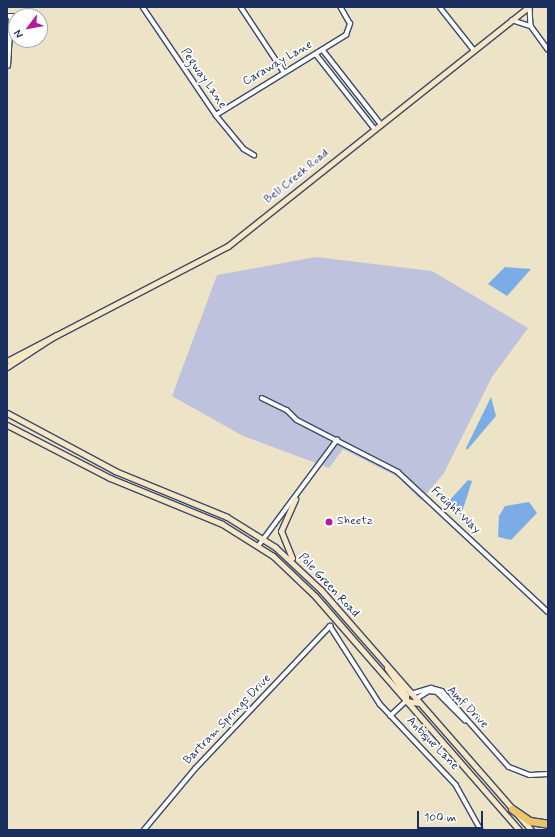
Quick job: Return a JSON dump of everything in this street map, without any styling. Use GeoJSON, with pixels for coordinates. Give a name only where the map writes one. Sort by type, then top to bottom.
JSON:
{"type":"FeatureCollection","features":[{"type":"Feature","properties":{"kind":"highway"},"geometry":{"type":"LineString","coordinates":[[512,809],[530,821],[548,824]]}},
{"type":"Feature","properties":{"kind":"main road","name":"Bell Creek Road"},"geometry":{"type":"LineString","coordinates":[[7,361],[225,247],[380,123],[529,7]]}},
{"type":"Feature","properties":{"kind":"main road","name":"Bell Creek Road"},"geometry":{"type":"LineString","coordinates":[[7,367],[60,332]]}},
{"type":"Feature","properties":{"kind":"main road","name":"Pole Green Road"},"geometry":{"type":"LineString","coordinates":[[7,413],[115,471],[219,513],[264,539],[298,567],[386,664],[531,830]]}},
{"type":"Feature","properties":{"kind":"main road","name":"Pole Green Road"},"geometry":{"type":"LineString","coordinates":[[7,425],[110,478],[215,520],[259,546],[304,584],[519,830]]}},
{"type":"Feature","properties":{"kind":"main road"},"geometry":{"type":"LineString","coordinates":[[295,499],[281,536],[298,567]]}},
{"type":"Feature","properties":{"kind":"main road"},"geometry":{"type":"LineString","coordinates":[[386,664],[406,701],[418,701]]}},
{"type":"Feature","properties":{"kind":"street","name":"Pegway Lane"},"geometry":{"type":"LineString","coordinates":[[143,7],[216,115],[254,155]]}},
{"type":"Feature","properties":{"kind":"street"},"geometry":{"type":"LineString","coordinates":[[241,7],[284,72]]}},
{"type":"Feature","properties":{"kind":"street","name":"Caraway Lane"},"geometry":{"type":"LineString","coordinates":[[216,115],[284,72],[323,50],[350,29],[340,7]]}},
{"type":"Feature","properties":{"kind":"street"},"geometry":{"type":"LineString","coordinates":[[440,7],[474,50]]}},
{"type":"Feature","properties":{"kind":"street"},"geometry":{"type":"LineString","coordinates":[[529,7],[531,26],[548,49]]}},
{"type":"Feature","properties":{"kind":"street"},"geometry":{"type":"LineString","coordinates":[[512,20],[531,26]]}},
{"type":"Feature","properties":{"kind":"street"},"geometry":{"type":"LineString","coordinates":[[8,48],[8,66]]}},
{"type":"Feature","properties":{"kind":"street"},"geometry":{"type":"LineString","coordinates":[[323,50],[380,123]]}},
{"type":"Feature","properties":{"kind":"street"},"geometry":{"type":"LineString","coordinates":[[316,54],[374,128]]}},
{"type":"Feature","properties":{"kind":"street","name":"Freight Way"},"geometry":{"type":"LineString","coordinates":[[262,398],[403,476],[548,612]]}},
{"type":"Feature","properties":{"kind":"street"},"geometry":{"type":"LineString","coordinates":[[259,546],[337,440]]}},
{"type":"Feature","properties":{"kind":"street","name":"Antique Lane"},"geometry":{"type":"LineString","coordinates":[[330,626],[390,716],[447,773],[481,830]]}},
{"type":"Feature","properties":{"kind":"street","name":"Bartram Springs Drive"},"geometry":{"type":"LineString","coordinates":[[144,830],[195,769],[330,626]]}},
{"type":"Feature","properties":{"kind":"street","name":"Amf Drive"},"geometry":{"type":"LineString","coordinates":[[412,694],[431,688],[442,691],[482,738]]}},
{"type":"Feature","properties":{"kind":"street","name":"Amf Drive"},"geometry":{"type":"LineString","coordinates":[[418,701],[429,691],[441,694],[482,738],[516,771],[530,775],[548,774]]}},
{"type":"Feature","properties":{"kind":"street","name":"Antique Lane"},"geometry":{"type":"LineString","coordinates":[[390,716],[406,701]]}},
{"type":"Feature","properties":{"kind":"shaded area"},"geometry":{"type":"Polygon","coordinates":[[[316,257],[432,271],[528,328],[492,377],[444,473],[421,500],[398,477],[343,449],[329,468],[243,436],[172,396],[217,275],[316,257]]]}},
{"type":"Feature","properties":{"kind":"water"},"geometry":{"type":"Polygon","coordinates":[[[505,267],[531,269],[507,296],[488,284],[505,267]]]}},
{"type":"Feature","properties":{"kind":"water"},"geometry":{"type":"Polygon","coordinates":[[[491,397],[496,416],[467,450],[466,448],[491,397]]]}},
{"type":"Feature","properties":{"kind":"water"},"geometry":{"type":"Polygon","coordinates":[[[468,480],[472,481],[461,515],[448,502],[468,480]]]}},
{"type":"Feature","properties":{"kind":"water"},"geometry":{"type":"Polygon","coordinates":[[[529,502],[537,513],[511,540],[498,537],[499,516],[505,506],[529,502]]]}},
{"type":"Feature","properties":{"kind":"place","name":"Sheetz"},"geometry":{"type":"Point","coordinates":[329,522]}}]}
